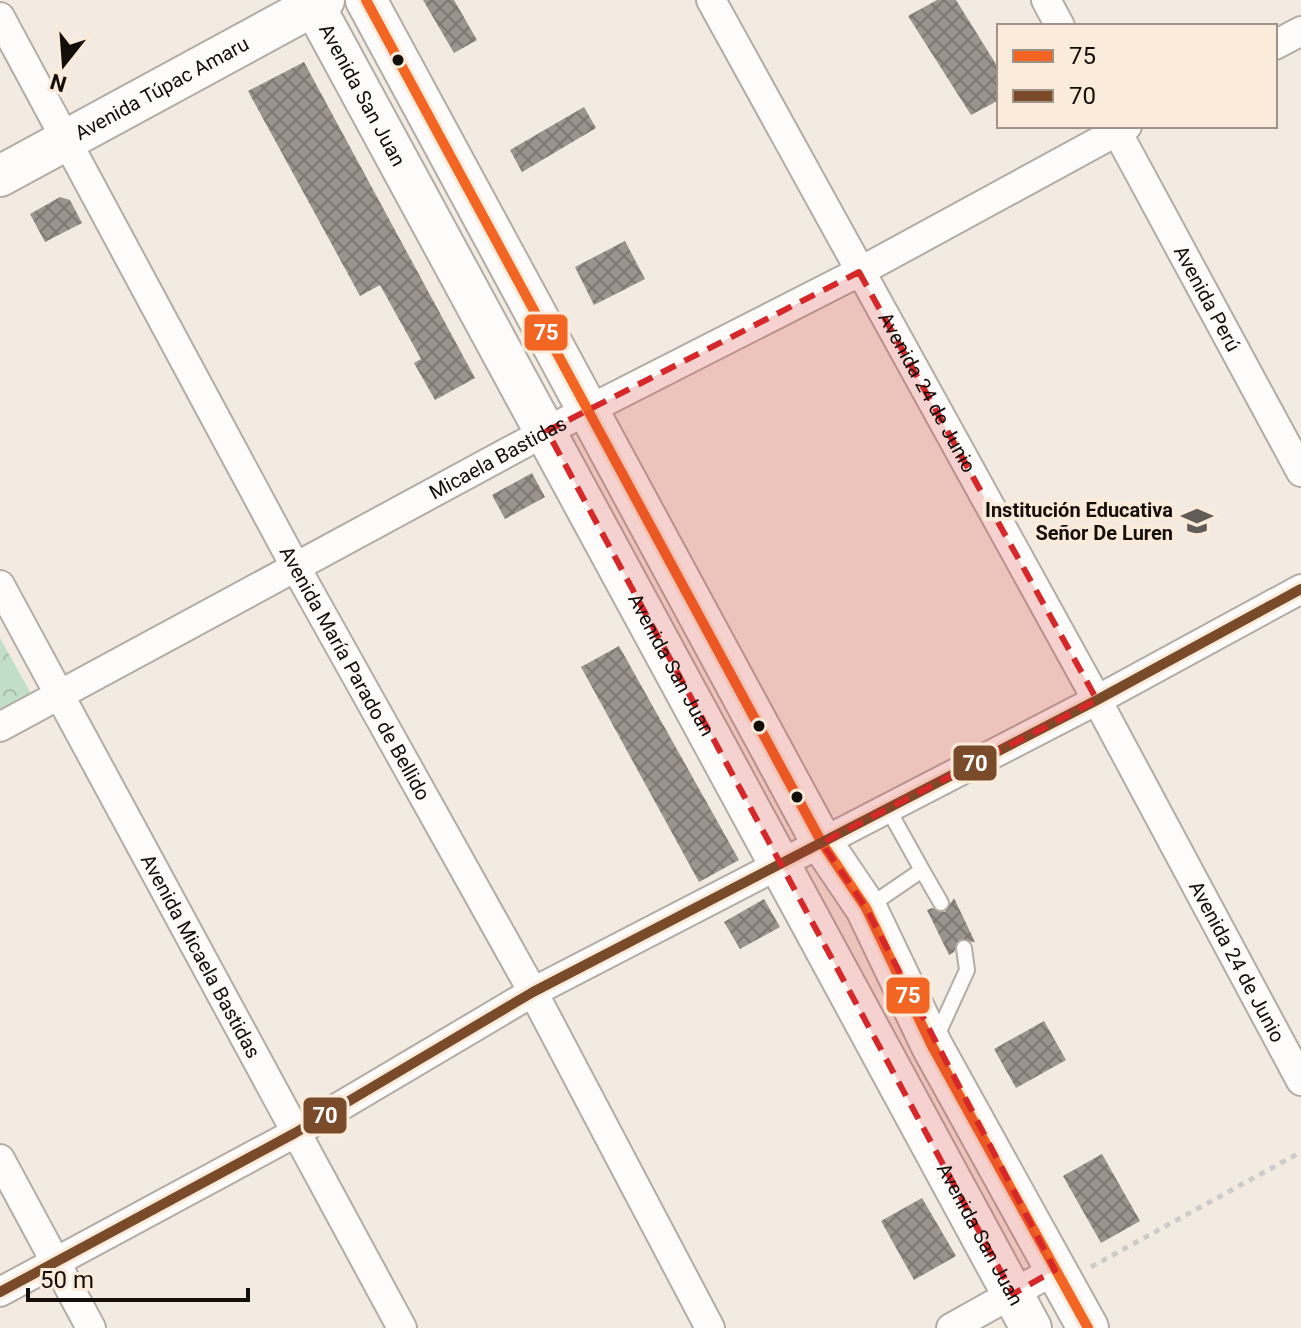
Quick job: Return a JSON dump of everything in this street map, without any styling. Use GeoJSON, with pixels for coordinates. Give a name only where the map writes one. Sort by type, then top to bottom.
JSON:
{"type":"FeatureCollection","features":[{"type":"Feature","properties":{"kind":"main road"},"geometry":{"type":"LineString","coordinates":[[366,0],[822,843],[866,908],[932,1046],[1088,1328]]}},
{"type":"Feature","properties":{"kind":"main road","name":"Avenida Túpac Amaru"},"geometry":{"type":"LineString","coordinates":[[0,176],[316,2]]}},
{"type":"Feature","properties":{"kind":"main road","name":"Avenida San Juan"},"geometry":{"type":"LineString","coordinates":[[316,2],[1022,1311]]}},
{"type":"Feature","properties":{"kind":"street","name":"Avenida 24 de Junio"},"geometry":{"type":"LineString","coordinates":[[711,0],[1097,700],[1301,1081]]}},
{"type":"Feature","properties":{"kind":"street"},"geometry":{"type":"LineString","coordinates":[[1046,0],[1059,24]]}},
{"type":"Feature","properties":{"kind":"street","name":"Avenida María Parado de Bellido"},"geometry":{"type":"LineString","coordinates":[[0,17],[295,566],[533,992],[710,1328]]}},
{"type":"Feature","properties":{"kind":"street"},"geometry":{"type":"LineString","coordinates":[[1277,44],[1301,31]]}},
{"type":"Feature","properties":{"kind":"street","name":"Micaela Bastidas"},"geometry":{"type":"LineString","coordinates":[[0,727],[547,431],[859,272],[1119,128]]}},
{"type":"Feature","properties":{"kind":"street","name":"Avenida Perú"},"geometry":{"type":"LineString","coordinates":[[1119,128],[1301,472]]}},
{"type":"Feature","properties":{"kind":"street","name":"Avenida Micaela Bastidas"},"geometry":{"type":"LineString","coordinates":[[0,585],[402,1328]]}},
{"type":"Feature","properties":{"kind":"street"},"geometry":{"type":"LineString","coordinates":[[0,1292],[295,1133],[533,992],[1097,700],[1301,589]]}},
{"type":"Feature","properties":{"kind":"street"},"geometry":{"type":"LineString","coordinates":[[0,1159],[91,1328]]}},
{"type":"Feature","properties":{"kind":"street"},"geometry":{"type":"LineString","coordinates":[[951,1328],[1022,1311],[1059,1277]]}},
{"type":"Feature","properties":{"kind":"lane"},"geometry":{"type":"LineString","coordinates":[[888,809],[941,903]]}},
{"type":"Feature","properties":{"kind":"lane"},"geometry":{"type":"LineString","coordinates":[[866,908],[922,870]]}},
{"type":"Feature","properties":{"kind":"lane"},"geometry":{"type":"LineString","coordinates":[[932,1046],[967,970],[964,948]]}},
{"type":"Feature","properties":{"kind":"path"},"geometry":{"type":"LineString","coordinates":[[1059,1277],[1301,1152]]}},
{"type":"Feature","properties":{"kind":"highlighted area"},"geometry":{"type":"Polygon","coordinates":[[[859,272],[1097,700],[822,843],[866,908],[1055,1270],[1013,1294],[547,431],[859,272]]]}},
{"type":"Feature","properties":{"kind":"green space"},"geometry":{"type":"Polygon","coordinates":[[[0,638],[33,697],[0,715],[0,638]]]}},
{"type":"Feature","properties":{"kind":"building"},"geometry":{"type":"Polygon","coordinates":[[[423,0],[454,0],[477,40],[454,53],[423,0]]]}},
{"type":"Feature","properties":{"kind":"building"},"geometry":{"type":"Polygon","coordinates":[[[937,0],[956,0],[997,66],[997,101],[971,115],[908,16],[937,0]]]}},
{"type":"Feature","properties":{"kind":"building"},"geometry":{"type":"Polygon","coordinates":[[[304,62],[475,378],[435,400],[414,363],[421,359],[380,285],[360,296],[248,91],[304,62]]]}},
{"type":"Feature","properties":{"kind":"building"},"geometry":{"type":"Polygon","coordinates":[[[584,107],[596,128],[522,172],[510,150],[584,107]]]}},
{"type":"Feature","properties":{"kind":"building"},"geometry":{"type":"Polygon","coordinates":[[[60,197],[70,200],[82,223],[45,242],[30,214],[60,197]]]}},
{"type":"Feature","properties":{"kind":"building"},"geometry":{"type":"Polygon","coordinates":[[[625,241],[645,279],[594,305],[575,267],[625,241]]]}},
{"type":"Feature","properties":{"kind":"building"},"geometry":{"type":"Polygon","coordinates":[[[532,473],[545,497],[505,519],[492,495],[532,473]]]}},
{"type":"Feature","properties":{"kind":"building"},"geometry":{"type":"Polygon","coordinates":[[[619,646],[739,860],[699,882],[581,667],[619,646]]]}},
{"type":"Feature","properties":{"kind":"building"},"geometry":{"type":"Polygon","coordinates":[[[954,898],[975,942],[959,940],[954,952],[949,955],[927,910],[932,908],[945,912],[954,898]]]}},
{"type":"Feature","properties":{"kind":"building"},"geometry":{"type":"Polygon","coordinates":[[[764,899],[780,927],[740,949],[724,922],[764,899]]]}},
{"type":"Feature","properties":{"kind":"building"},"geometry":{"type":"Polygon","coordinates":[[[1044,1021],[1066,1060],[1016,1088],[994,1049],[1044,1021]]]}},
{"type":"Feature","properties":{"kind":"building"},"geometry":{"type":"Polygon","coordinates":[[[1102,1154],[1140,1221],[1101,1243],[1063,1176],[1102,1154]]]}},
{"type":"Feature","properties":{"kind":"building"},"geometry":{"type":"Polygon","coordinates":[[[922,1198],[956,1256],[914,1280],[881,1221],[922,1198]]]}},
{"type":"Feature","properties":{"kind":"transit line","name":"75"},"geometry":{"type":"LineString","coordinates":[[366,0],[822,843],[866,908],[932,1046],[1088,1328]]}},
{"type":"Feature","properties":{"kind":"transit line","name":"70"},"geometry":{"type":"LineString","coordinates":[[0,1292],[295,1133],[533,992],[1097,700],[1301,589]]}},
{"type":"Feature","properties":{"kind":"place","name":"Institución Educativa Señor De Luren"},"geometry":{"type":"Point","coordinates":[1197,521]}}]}
